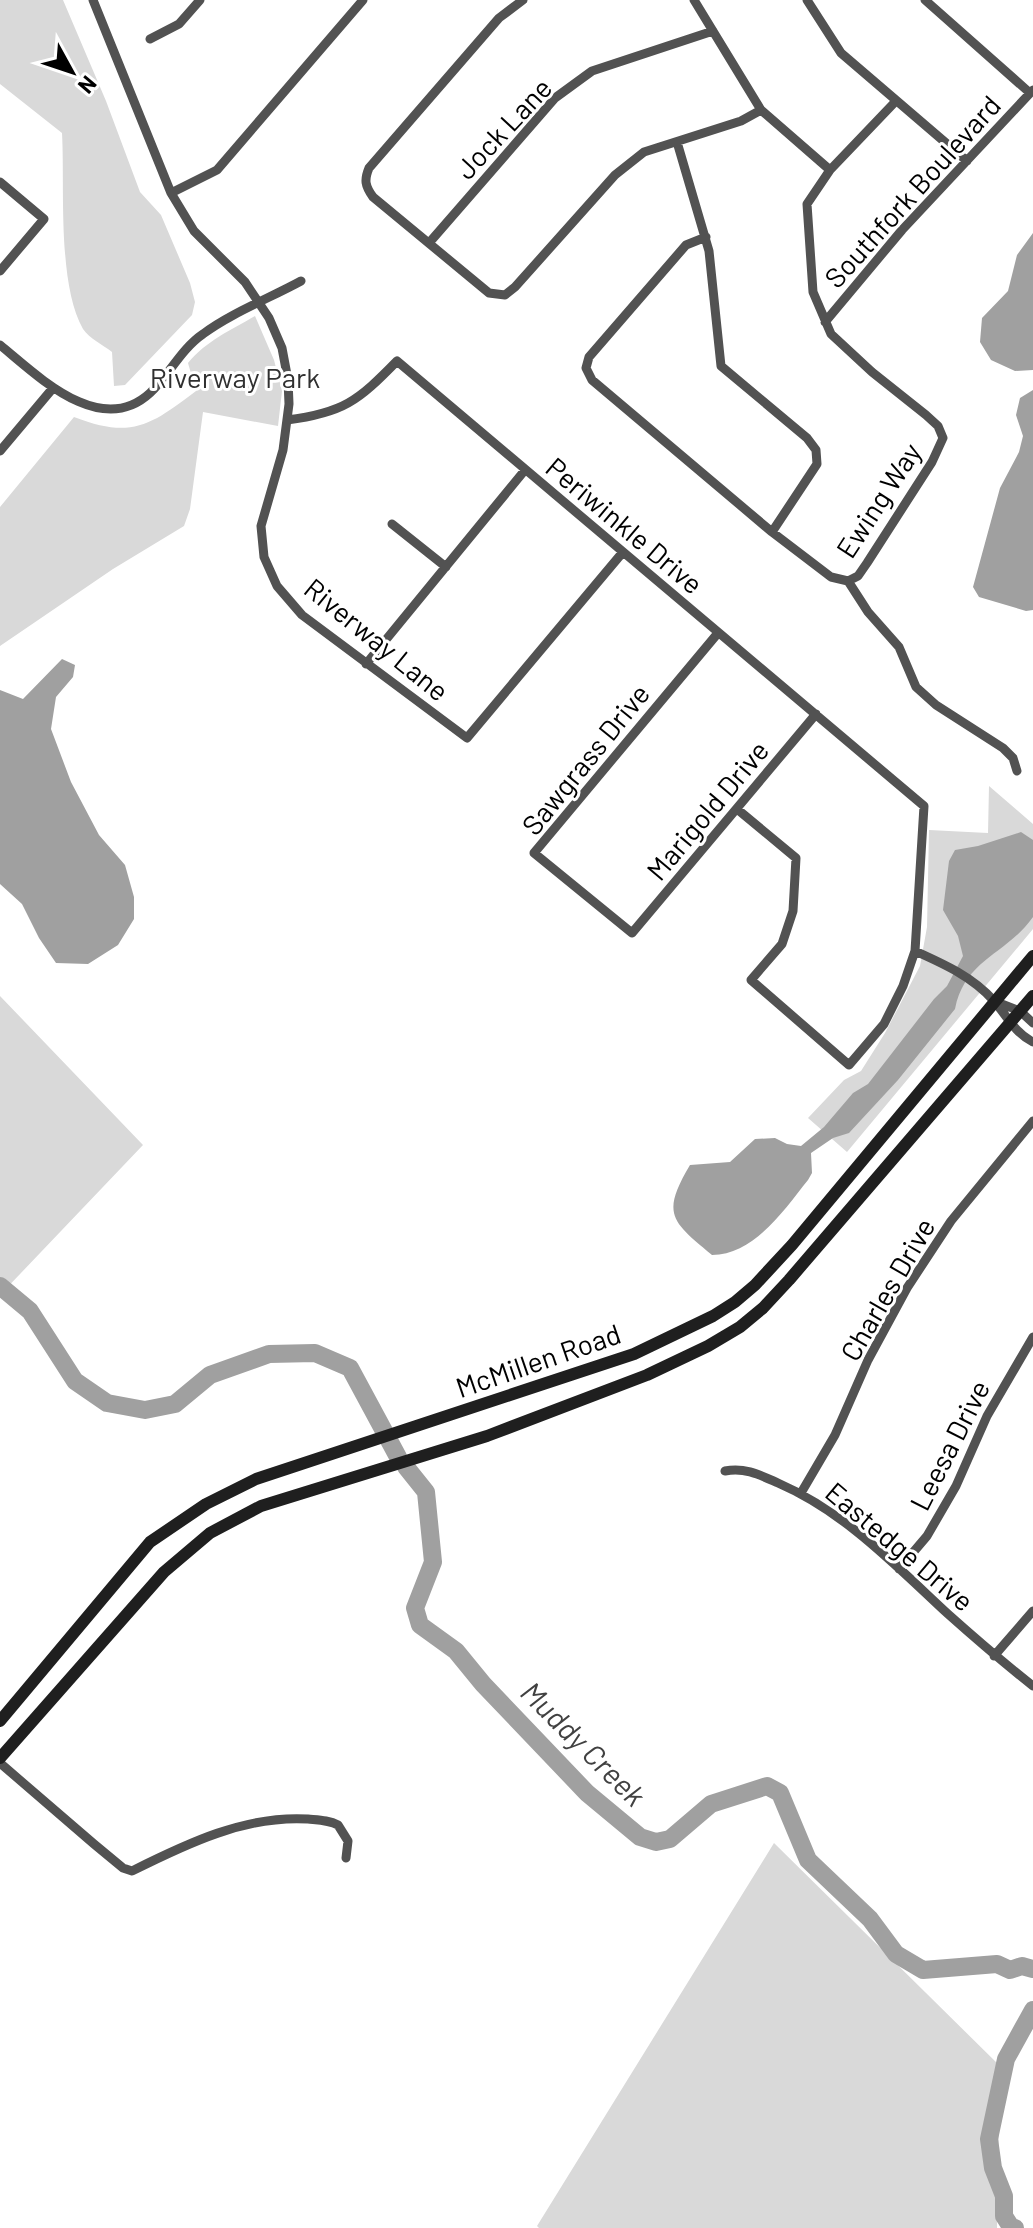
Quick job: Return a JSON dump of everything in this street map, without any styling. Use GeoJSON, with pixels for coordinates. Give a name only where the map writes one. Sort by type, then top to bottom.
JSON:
{"type":"FeatureCollection","features":[{"type":"Feature","properties":{"kind":"main road","name":"McMillen Road"},"geometry":{"type":"LineString","coordinates":[[0,1721],[150,1542],[206,1504],[256,1479],[634,1354],[713,1316],[755,1285],[792,1245],[1033,956]]}},
{"type":"Feature","properties":{"kind":"main road","name":"McMillen Road"},"geometry":{"type":"LineString","coordinates":[[0,1760],[164,1572],[210,1533],[261,1506],[487,1436],[571,1405],[682,1359],[740,1327],[789,1280],[1033,996]]}},
{"type":"Feature","properties":{"kind":"street","name":"Riverway Lane"},"geometry":{"type":"LineString","coordinates":[[93,0],[171,193],[194,231],[245,282],[269,318],[282,348],[288,380],[287,420],[283,450],[261,526],[264,557],[277,586],[302,615],[467,738],[623,552]]}},
{"type":"Feature","properties":{"kind":"street"},"geometry":{"type":"LineString","coordinates":[[150,39],[179,24],[200,0]]}},
{"type":"Feature","properties":{"kind":"street"},"geometry":{"type":"LineString","coordinates":[[171,193],[217,170],[363,0]]}},
{"type":"Feature","properties":{"kind":"street"},"geometry":{"type":"LineString","coordinates":[[523,0],[499,18],[369,168],[365,178],[366,188],[373,197],[489,293],[505,295],[515,287],[615,175],[644,152],[741,121],[761,110]]}},
{"type":"Feature","properties":{"kind":"street"},"geometry":{"type":"LineString","coordinates":[[694,0],[761,110],[830,170]]}},
{"type":"Feature","properties":{"kind":"street"},"geometry":{"type":"LineString","coordinates":[[807,0],[841,53],[967,161]]}},
{"type":"Feature","properties":{"kind":"street"},"geometry":{"type":"LineString","coordinates":[[925,0],[1031,92]]}},
{"type":"Feature","properties":{"kind":"street","name":"Jock Lane"},"geometry":{"type":"LineString","coordinates":[[429,243],[555,98],[567,89],[592,71],[713,31]]}},
{"type":"Feature","properties":{"kind":"street","name":"Southfork Boulevard"},"geometry":{"type":"LineString","coordinates":[[825,322],[902,230],[1031,92]]}},
{"type":"Feature","properties":{"kind":"street","name":"Ewing Way"},"geometry":{"type":"LineString","coordinates":[[706,237],[686,245],[589,357],[586,368],[592,380],[772,532],[831,577],[848,581],[858,576],[867,563],[932,462],[943,438],[938,426],[831,334],[813,292],[807,204],[830,170],[895,102]]}},
{"type":"Feature","properties":{"kind":"street"},"geometry":{"type":"LineString","coordinates":[[677,142],[706,237],[721,366],[807,438],[816,450],[817,464],[772,532]]}},
{"type":"Feature","properties":{"kind":"street"},"geometry":{"type":"LineString","coordinates":[[0,182],[44,219],[0,271]]}},
{"type":"Feature","properties":{"kind":"street"},"geometry":{"type":"LineString","coordinates":[[0,345],[72,400],[94,408],[124,406],[147,396],[167,376],[184,350],[203,333],[301,281]]}},
{"type":"Feature","properties":{"kind":"street","name":"Periwinkle Drive"},"geometry":{"type":"LineString","coordinates":[[287,420],[322,416],[346,406],[368,391],[397,361],[816,714],[924,806],[915,951]]}},
{"type":"Feature","properties":{"kind":"street"},"geometry":{"type":"LineString","coordinates":[[0,451],[53,388]]}},
{"type":"Feature","properties":{"kind":"street"},"geometry":{"type":"LineString","coordinates":[[366,664],[525,470]]}},
{"type":"Feature","properties":{"kind":"street"},"geometry":{"type":"LineString","coordinates":[[392,524],[446,567]]}},
{"type":"Feature","properties":{"kind":"street"},"geometry":{"type":"LineString","coordinates":[[848,581],[868,612],[899,647],[916,687],[936,705],[1003,748],[1013,758],[1017,771]]}},
{"type":"Feature","properties":{"kind":"street","name":"Sawgrass Drive"},"geometry":{"type":"LineString","coordinates":[[632,933],[534,853],[718,633]]}},
{"type":"Feature","properties":{"kind":"street","name":"Marigold Drive"},"geometry":{"type":"LineString","coordinates":[[632,933],[816,714]]}},
{"type":"Feature","properties":{"kind":"street"},"geometry":{"type":"LineString","coordinates":[[737,809],[796,858],[793,911],[782,944],[751,980],[849,1065],[884,1024],[903,986],[915,951],[951,966],[975,984],[994,1001],[1009,1023],[1033,1042]]}},
{"type":"Feature","properties":{"kind":"street"},"geometry":{"type":"LineString","coordinates":[[994,1001],[1020,1011],[1033,1023]]}},
{"type":"Feature","properties":{"kind":"street","name":"Charles Drive"},"geometry":{"type":"LineString","coordinates":[[801,1493],[835,1435],[868,1360],[907,1288],[951,1221],[1033,1121]]}},
{"type":"Feature","properties":{"kind":"street","name":"Leesa Drive"},"geometry":{"type":"LineString","coordinates":[[899,1569],[927,1536],[956,1486],[987,1416],[1033,1337]]}},
{"type":"Feature","properties":{"kind":"street","name":"Eastedge Drive"},"geometry":{"type":"LineString","coordinates":[[725,1471],[737,1469],[753,1472],[801,1493],[852,1526],[994,1656],[1033,1686]]}},
{"type":"Feature","properties":{"kind":"street"},"geometry":{"type":"LineString","coordinates":[[994,1656],[1033,1611]]}},
{"type":"Feature","properties":{"kind":"street"},"geometry":{"type":"LineString","coordinates":[[0,1760],[94,1844],[123,1868],[132,1871],[218,1832],[289,1818],[323,1820],[338,1825],[348,1841],[346,1858]]}},
{"type":"Feature","properties":{"kind":"green space"},"geometry":{"type":"Polygon","coordinates":[[[0,0],[63,0],[140,192],[161,215],[190,283],[195,302],[192,315],[125,385],[114,386],[112,352],[83,329],[69,286],[64,234],[62,133],[0,84],[0,0]]]}},
{"type":"Feature","properties":{"kind":"green space","name":"Riverway Park"},"geometry":{"type":"Polygon","coordinates":[[[255,316],[274,360],[282,391],[278,426],[203,412],[190,509],[184,526],[113,569],[0,646],[0,507],[74,417],[94,424],[126,428],[166,413],[196,391],[188,363],[195,355],[219,336],[255,316]]]}},
{"type":"Feature","properties":{"kind":"green space"},"geometry":{"type":"Polygon","coordinates":[[[989,786],[1033,824],[1033,929],[847,1152],[808,1118],[844,1080],[861,1071],[920,966],[927,927],[929,830],[988,833],[989,786]]]}},
{"type":"Feature","properties":{"kind":"green space"},"geometry":{"type":"Polygon","coordinates":[[[0,996],[143,1145],[0,1295],[0,996]]]}},
{"type":"Feature","properties":{"kind":"green space"},"geometry":{"type":"Polygon","coordinates":[[[774,1843],[1000,2066],[997,2228],[539,2228],[537,2226],[774,1843]]]}},
{"type":"Feature","properties":{"kind":"shaded area"},"geometry":{"type":"Polygon","coordinates":[[[1033,233],[1033,370],[1015,371],[991,360],[980,342],[982,318],[1008,291],[1017,255],[1033,233]]]}},
{"type":"Feature","properties":{"kind":"shaded area"},"geometry":{"type":"Polygon","coordinates":[[[1033,390],[1033,610],[1026,611],[979,597],[973,587],[1000,488],[1019,452],[1023,436],[1016,415],[1020,398],[1033,390]]]}},
{"type":"Feature","properties":{"kind":"shaded area"},"geometry":{"type":"Polygon","coordinates":[[[62,659],[75,665],[73,677],[56,697],[51,729],[71,782],[99,835],[125,865],[134,897],[134,919],[118,945],[88,964],[56,963],[22,904],[0,884],[0,690],[23,699],[62,659]]]}},
{"type":"Feature","properties":{"kind":"shaded area"},"geometry":{"type":"Polygon","coordinates":[[[1021,832],[1033,840],[1033,917],[977,968],[960,992],[955,1009],[898,1080],[849,1133],[833,1138],[811,1153],[812,1173],[808,1180],[767,1229],[741,1248],[712,1255],[679,1225],[675,1216],[675,1195],[690,1165],[730,1162],[755,1139],[775,1138],[801,1146],[824,1127],[853,1093],[868,1084],[947,986],[963,956],[958,936],[943,910],[949,861],[955,850],[1021,832]]]}},
{"type":"Feature","properties":{"kind":"waterway","name":"Muddy Creek"},"geometry":{"type":"LineString","coordinates":[[0,1286],[30,1311],[75,1381],[107,1403],[145,1410],[175,1404],[210,1375],[269,1354],[315,1353],[350,1368],[398,1457]]}},
{"type":"Feature","properties":{"kind":"waterway","name":"Muddy Creek"},"geometry":{"type":"LineString","coordinates":[[406,1467],[426,1492],[433,1562],[415,1608],[420,1625],[456,1651],[483,1684],[587,1793],[640,1837],[656,1842],[670,1839],[711,1804],[767,1786],[780,1793],[808,1860],[870,1919],[896,1954],[923,1970],[997,1964],[1010,1970],[1022,1966],[1033,1969]]}},
{"type":"Feature","properties":{"kind":"waterway","name":"Muddy Creek"},"geometry":{"type":"LineString","coordinates":[[1015,2228],[1004,2216],[1004,2196],[993,2168],[989,2139],[1006,2059],[1033,2010]]}}]}
